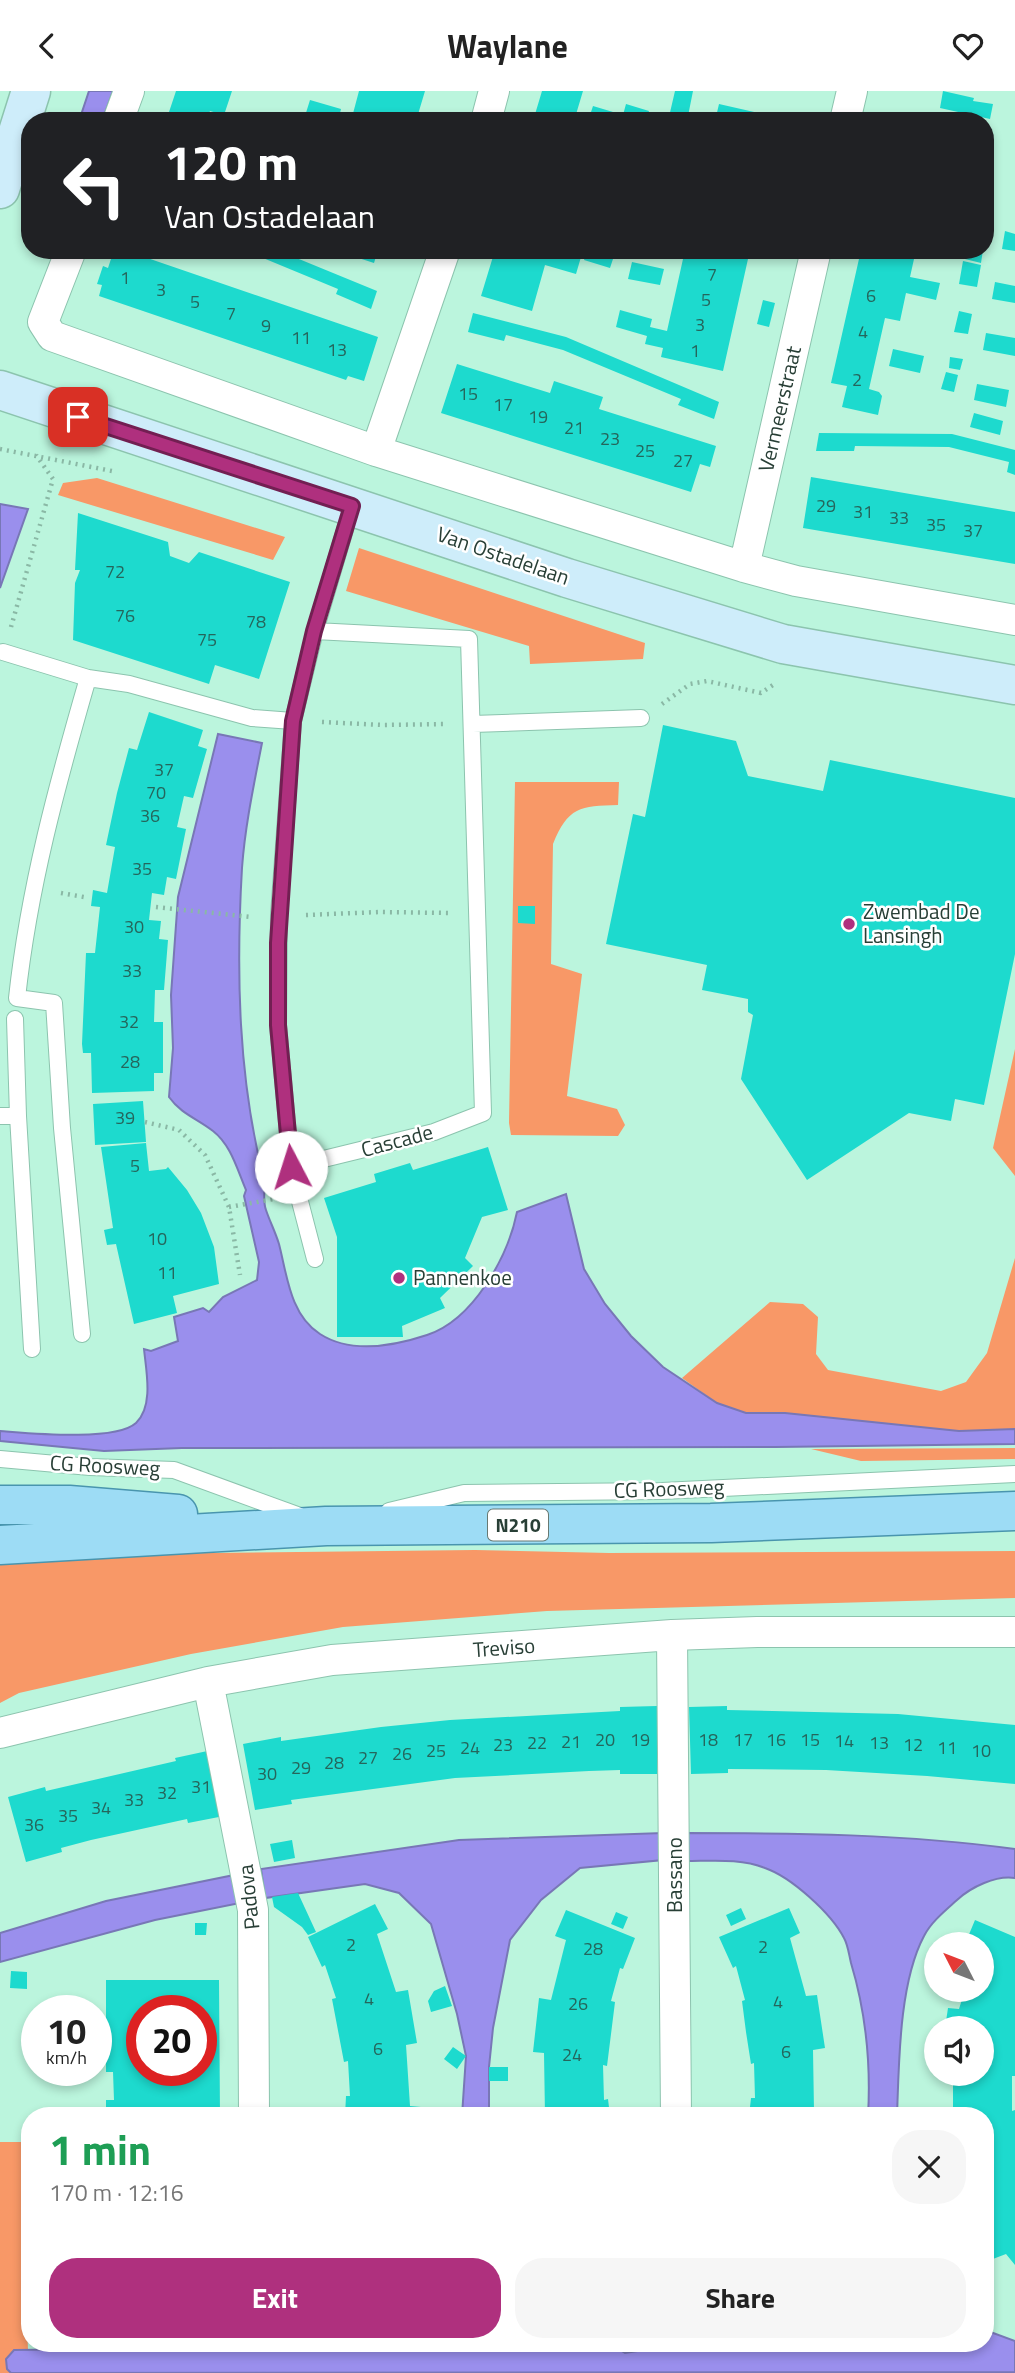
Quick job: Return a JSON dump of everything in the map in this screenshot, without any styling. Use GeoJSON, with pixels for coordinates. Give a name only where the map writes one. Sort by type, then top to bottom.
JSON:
{"type":"FeatureCollection","features":[{"type":"Feature","properties":{"kind":"main road","name":"CG Roosweg"},"geometry":{"type":"LineString","coordinates":[[0,1504],[69,1505],[326,1526]]}},
{"type":"Feature","properties":{"kind":"main road","name":"CG Roosweg"},"geometry":{"type":"LineString","coordinates":[[0,1545],[326,1526],[710,1523],[1015,1511]]}},
{"type":"Feature","properties":{"kind":"street"},"geometry":{"type":"LineString","coordinates":[[24,112],[30,91]]}},
{"type":"Feature","properties":{"kind":"street"},"geometry":{"type":"LineString","coordinates":[[121,112],[128,91]]}},
{"type":"Feature","properties":{"kind":"street"},"geometry":{"type":"LineString","coordinates":[[488,112],[494,91]]}},
{"type":"Feature","properties":{"kind":"street"},"geometry":{"type":"LineString","coordinates":[[847,112],[852,91]]}},
{"type":"Feature","properties":{"kind":"street"},"geometry":{"type":"LineString","coordinates":[[0,189],[21,120]]}},
{"type":"Feature","properties":{"kind":"street"},"geometry":{"type":"LineString","coordinates":[[68,259],[43,322],[52,336],[376,451],[744,567],[796,581],[1015,620]]}},
{"type":"Feature","properties":{"kind":"street"},"geometry":{"type":"LineString","coordinates":[[376,451],[442,259]]}},
{"type":"Feature","properties":{"kind":"street","name":"Vermeerstraat"},"geometry":{"type":"LineString","coordinates":[[744,567],[814,259]]}},
{"type":"Feature","properties":{"kind":"street","name":"Van Ostadelaan"},"geometry":{"type":"LineString","coordinates":[[0,390],[567,578],[783,644],[1015,685]]}},
{"type":"Feature","properties":{"kind":"street","name":"Treviso"},"geometry":{"type":"LineString","coordinates":[[0,1733],[208,1682],[332,1660],[672,1635],[757,1632],[1015,1632]]}},
{"type":"Feature","properties":{"kind":"street","name":"Bassano"},"geometry":{"type":"LineString","coordinates":[[672,1635],[676,2107]]}},
{"type":"Feature","properties":{"kind":"street","name":"Padova"},"geometry":{"type":"LineString","coordinates":[[208,1682],[246,1863],[253,1910],[254,2107]]}},
{"type":"Feature","properties":{"kind":"lane"},"geometry":{"type":"LineString","coordinates":[[315,1259],[291,1167],[278,1025],[279,915],[293,721],[314,631],[352,506]]}},
{"type":"Feature","properties":{"kind":"lane","name":"Cascade"},"geometry":{"type":"LineString","coordinates":[[291,1167],[434,1132],[483,1113],[469,639],[314,631]]}},
{"type":"Feature","properties":{"kind":"lane"},"geometry":{"type":"LineString","coordinates":[[4,652],[88,678],[129,684],[252,718],[293,721]]}},
{"type":"Feature","properties":{"kind":"lane"},"geometry":{"type":"LineString","coordinates":[[82,1334],[62,1128],[54,1003],[17,998],[23,945],[40,853],[88,678]]}},
{"type":"Feature","properties":{"kind":"lane"},"geometry":{"type":"LineString","coordinates":[[473,724],[641,718]]}},
{"type":"Feature","properties":{"kind":"lane"},"geometry":{"type":"LineString","coordinates":[[15,1019],[32,1349]]}},
{"type":"Feature","properties":{"kind":"lane"},"geometry":{"type":"LineString","coordinates":[[0,1116],[19,1116]]}},
{"type":"Feature","properties":{"kind":"lane","name":"CG Roosweg"},"geometry":{"type":"LineString","coordinates":[[0,1459],[90,1467],[174,1470],[326,1526],[464,1493],[662,1491],[1015,1474]]}},
{"type":"Feature","properties":{"kind":"path"},"geometry":{"type":"LineString","coordinates":[[4,652],[53,479],[35,454]]}},
{"type":"Feature","properties":{"kind":"path"},"geometry":{"type":"LineString","coordinates":[[641,718],[690,684],[707,681],[761,693],[776,683]]}},
{"type":"Feature","properties":{"kind":"path"},"geometry":{"type":"LineString","coordinates":[[293,721],[383,725],[473,724]]}},
{"type":"Feature","properties":{"kind":"path"},"geometry":{"type":"LineString","coordinates":[[156,907],[247,917],[380,912],[476,914]]}},
{"type":"Feature","properties":{"kind":"path"},"geometry":{"type":"LineString","coordinates":[[145,1122],[179,1130],[205,1155],[229,1207],[240,1275]]}},
{"type":"Feature","properties":{"kind":"path"},"geometry":{"type":"LineString","coordinates":[[229,1207],[273,1199]]}},
{"type":"Feature","properties":{"kind":"shaded area"},"geometry":{"type":"Polygon","coordinates":[[[89,91],[113,91],[105,112],[82,112],[89,91]]]}},
{"type":"Feature","properties":{"kind":"shaded area"},"geometry":{"type":"Polygon","coordinates":[[[97,478],[285,537],[273,560],[58,495],[63,483],[97,478]]]}},
{"type":"Feature","properties":{"kind":"shaded area"},"geometry":{"type":"Polygon","coordinates":[[[0,504],[28,509],[0,588],[0,504]]]}},
{"type":"Feature","properties":{"kind":"shaded area"},"geometry":{"type":"Polygon","coordinates":[[[359,548],[645,643],[643,659],[530,664],[529,646],[346,591],[359,548]]]}},
{"type":"Feature","properties":{"kind":"shaded area"},"geometry":{"type":"Polygon","coordinates":[[[218,734],[262,743],[242,868],[239,985],[244,1064],[255,1141],[264,1179],[265,1206],[279,1244],[291,1294],[310,1326],[332,1340],[359,1346],[401,1342],[444,1327],[459,1316],[486,1285],[506,1248],[517,1212],[566,1194],[584,1269],[605,1304],[631,1336],[663,1367],[717,1403],[746,1413],[785,1413],[959,1431],[1015,1429],[1015,1444],[182,1448],[104,1451],[0,1441],[0,1431],[110,1433],[136,1423],[142,1416],[147,1398],[144,1349],[151,1351],[178,1341],[174,1317],[203,1308],[209,1312],[223,1297],[257,1280],[259,1262],[244,1196],[246,1190],[233,1158],[219,1137],[179,1108],[169,1097],[173,1048],[171,995],[178,897],[218,734]]]}},
{"type":"Feature","properties":{"kind":"shaded area"},"geometry":{"type":"Polygon","coordinates":[[[515,782],[619,782],[618,805],[594,806],[577,811],[564,822],[553,844],[551,964],[582,974],[567,1096],[617,1109],[625,1125],[618,1136],[511,1135],[509,1123],[515,782]]]}},
{"type":"Feature","properties":{"kind":"shaded area"},"geometry":{"type":"Polygon","coordinates":[[[1015,1049],[1015,1176],[993,1148],[1015,1049]]]}},
{"type":"Feature","properties":{"kind":"shaded area"},"geometry":{"type":"Polygon","coordinates":[[[1015,1258],[1015,1429],[959,1431],[785,1413],[746,1413],[717,1403],[682,1378],[770,1302],[803,1304],[818,1317],[816,1354],[828,1370],[941,1391],[966,1382],[987,1353],[1015,1258]]]}},
{"type":"Feature","properties":{"kind":"shaded area"},"geometry":{"type":"Polygon","coordinates":[[[1015,1448],[1015,1459],[861,1461],[811,1449],[1015,1448]]]}},
{"type":"Feature","properties":{"kind":"shaded area"},"geometry":{"type":"Polygon","coordinates":[[[475,1550],[609,1553],[1015,1551],[1015,1598],[547,1611],[343,1627],[191,1654],[19,1693],[0,1703],[0,1559],[40,1555],[475,1550]]]}},
{"type":"Feature","properties":{"kind":"shaded area"},"geometry":{"type":"Polygon","coordinates":[[[663,1833],[663,1860],[580,1868],[541,1900],[510,1940],[493,2028],[489,2107],[463,2107],[466,2056],[431,1924],[399,1893],[365,1884],[265,1898],[261,1869],[459,1840],[663,1833]]]}},
{"type":"Feature","properties":{"kind":"shaded area"},"geometry":{"type":"Polygon","coordinates":[[[686,1833],[892,1837],[1015,1849],[1015,1878],[992,1880],[969,1891],[924,1932],[905,2000],[897,2107],[868,2107],[869,2077],[864,2020],[847,1947],[838,1928],[820,1907],[786,1879],[756,1865],[686,1861],[686,1833]]]}},
{"type":"Feature","properties":{"kind":"shaded area"},"geometry":{"type":"Polygon","coordinates":[[[239,1874],[245,1902],[155,1920],[0,1962],[0,1933],[106,1901],[239,1874]]]}},
{"type":"Feature","properties":{"kind":"shaded area"},"geometry":{"type":"Polygon","coordinates":[[[0,2142],[21,2142],[21,2350],[14,2350],[6,2359],[7,2369],[11,2373],[0,2373],[0,2142]]]}},
{"type":"Feature","properties":{"kind":"shaded area"},"geometry":{"type":"Polygon","coordinates":[[[994,2333],[1015,2341],[1015,2372],[11,2373],[7,2369],[6,2359],[14,2350],[21,2350],[994,2352],[994,2333]]]}},
{"type":"Feature","properties":{"kind":"building"},"geometry":{"type":"Polygon","coordinates":[[[176,91],[232,91],[225,112],[169,112],[176,91]]]}},
{"type":"Feature","properties":{"kind":"building"},"geometry":{"type":"Polygon","coordinates":[[[359,91],[425,91],[419,112],[353,112],[359,91]]]}},
{"type":"Feature","properties":{"kind":"building"},"geometry":{"type":"Polygon","coordinates":[[[542,91],[583,91],[577,112],[536,112],[542,91]]]}},
{"type":"Feature","properties":{"kind":"building"},"geometry":{"type":"Polygon","coordinates":[[[675,91],[693,91],[689,112],[670,112],[675,91]]]}},
{"type":"Feature","properties":{"kind":"building"},"geometry":{"type":"Polygon","coordinates":[[[943,91],[974,98],[973,101],[993,104],[991,112],[958,112],[940,108],[943,91]]]}},
{"type":"Feature","properties":{"kind":"building"},"geometry":{"type":"Polygon","coordinates":[[[310,100],[341,109],[340,112],[306,112],[310,100]]]}},
{"type":"Feature","properties":{"kind":"building"},"geometry":{"type":"Polygon","coordinates":[[[626,104],[649,111],[649,112],[624,112],[626,104]]]}},
{"type":"Feature","properties":{"kind":"building"},"geometry":{"type":"Polygon","coordinates":[[[719,104],[754,112],[717,112],[719,104]]]}},
{"type":"Feature","properties":{"kind":"building"},"geometry":{"type":"Polygon","coordinates":[[[593,106],[613,112],[591,112],[593,106]]]}},
{"type":"Feature","properties":{"kind":"building"},"geometry":{"type":"Polygon","coordinates":[[[1005,231],[1015,234],[1015,251],[1002,249],[1005,231]]]}},
{"type":"Feature","properties":{"kind":"building"},"geometry":{"type":"Polygon","coordinates":[[[111,259],[150,259],[378,337],[364,381],[348,376],[346,380],[99,296],[102,285],[97,284],[103,266],[108,268],[111,259]]]}},
{"type":"Feature","properties":{"kind":"building"},"geometry":{"type":"Polygon","coordinates":[[[266,259],[299,259],[377,291],[371,309],[336,294],[338,289],[266,259]]]}},
{"type":"Feature","properties":{"kind":"building"},"geometry":{"type":"Polygon","coordinates":[[[492,259],[580,259],[576,274],[545,265],[532,311],[481,296],[492,259]]]}},
{"type":"Feature","properties":{"kind":"building"},"geometry":{"type":"Polygon","coordinates":[[[584,259],[613,259],[610,268],[584,259]]]}},
{"type":"Feature","properties":{"kind":"building"},"geometry":{"type":"Polygon","coordinates":[[[683,259],[748,259],[723,371],[661,357],[663,348],[645,344],[647,336],[616,327],[620,310],[652,319],[650,327],[667,331],[683,259]]]}},
{"type":"Feature","properties":{"kind":"building"},"geometry":{"type":"Polygon","coordinates":[[[859,259],[914,259],[910,277],[940,283],[936,300],[906,293],[900,321],[885,318],[869,389],[882,396],[878,415],[842,407],[847,386],[831,383],[859,259]]]}},
{"type":"Feature","properties":{"kind":"building"},"geometry":{"type":"Polygon","coordinates":[[[965,259],[982,259],[981,263],[965,259]]]}},
{"type":"Feature","properties":{"kind":"building"},"geometry":{"type":"Polygon","coordinates":[[[963,261],[981,265],[977,287],[959,284],[963,261]]]}},
{"type":"Feature","properties":{"kind":"building"},"geometry":{"type":"Polygon","coordinates":[[[632,262],[664,269],[660,285],[628,279],[632,262]]]}},
{"type":"Feature","properties":{"kind":"building"},"geometry":{"type":"Polygon","coordinates":[[[995,282],[1015,286],[1015,303],[992,299],[995,282]]]}},
{"type":"Feature","properties":{"kind":"building"},"geometry":{"type":"Polygon","coordinates":[[[763,300],[775,303],[769,327],[757,324],[763,300]]]}},
{"type":"Feature","properties":{"kind":"building"},"geometry":{"type":"Polygon","coordinates":[[[959,311],[972,314],[968,334],[954,332],[959,311]]]}},
{"type":"Feature","properties":{"kind":"building"},"geometry":{"type":"Polygon","coordinates":[[[473,313],[566,337],[719,402],[714,419],[678,405],[681,399],[563,350],[506,335],[504,341],[468,332],[473,313]]]}},
{"type":"Feature","properties":{"kind":"building"},"geometry":{"type":"Polygon","coordinates":[[[986,333],[1015,338],[1015,356],[983,350],[986,333]]]}},
{"type":"Feature","properties":{"kind":"building"},"geometry":{"type":"Polygon","coordinates":[[[893,349],[924,356],[920,373],[889,366],[893,349]]]}},
{"type":"Feature","properties":{"kind":"building"},"geometry":{"type":"Polygon","coordinates":[[[950,357],[963,359],[960,370],[949,368],[950,357]]]}},
{"type":"Feature","properties":{"kind":"building"},"geometry":{"type":"Polygon","coordinates":[[[457,364],[550,393],[554,381],[603,397],[599,409],[716,446],[710,467],[700,464],[691,492],[441,413],[457,364]]]}},
{"type":"Feature","properties":{"kind":"building"},"geometry":{"type":"Polygon","coordinates":[[[946,372],[958,375],[954,392],[941,389],[946,372]]]}},
{"type":"Feature","properties":{"kind":"building"},"geometry":{"type":"Polygon","coordinates":[[[977,384],[1009,390],[1006,407],[974,400],[977,384]]]}},
{"type":"Feature","properties":{"kind":"building"},"geometry":{"type":"Polygon","coordinates":[[[974,413],[1003,421],[1000,435],[970,427],[974,413]]]}},
{"type":"Feature","properties":{"kind":"building"},"geometry":{"type":"Polygon","coordinates":[[[819,433],[952,434],[1015,450],[1015,475],[1007,472],[1009,462],[949,447],[855,446],[854,451],[816,451],[819,433]]]}},
{"type":"Feature","properties":{"kind":"building"},"geometry":{"type":"Polygon","coordinates":[[[811,477],[1015,512],[1015,564],[803,528],[811,477]]]}},
{"type":"Feature","properties":{"kind":"building"},"geometry":{"type":"Polygon","coordinates":[[[78,513],[168,542],[170,556],[189,563],[199,552],[290,582],[259,679],[215,665],[209,684],[73,640],[75,583],[80,570],[75,570],[78,513]]]}},
{"type":"Feature","properties":{"kind":"building"},"geometry":{"type":"Polygon","coordinates":[[[149,712],[203,730],[198,746],[207,749],[193,798],[184,796],[177,827],[186,829],[176,879],[167,877],[164,895],[152,893],[149,920],[161,921],[159,939],[168,940],[164,990],[155,990],[154,1022],[163,1022],[163,1073],[154,1073],[154,1091],[92,1093],[91,1053],[83,1053],[82,1044],[86,953],[95,953],[100,907],[91,906],[93,890],[107,893],[115,847],[106,845],[117,793],[129,748],[137,750],[149,712]]]}},
{"type":"Feature","properties":{"kind":"building"},"geometry":{"type":"Polygon","coordinates":[[[663,725],[736,741],[748,776],[823,791],[830,760],[1015,798],[1015,954],[984,1105],[955,1099],[951,1121],[909,1113],[807,1180],[741,1079],[753,1015],[748,1012],[748,999],[702,990],[707,965],[606,944],[633,814],[645,817],[663,725]]]}},
{"type":"Feature","properties":{"kind":"building"},"geometry":{"type":"Polygon","coordinates":[[[518,906],[535,906],[535,924],[518,923],[518,906]]]}},
{"type":"Feature","properties":{"kind":"building"},"geometry":{"type":"Polygon","coordinates":[[[143,1101],[146,1142],[95,1145],[93,1104],[143,1101]]]}},
{"type":"Feature","properties":{"kind":"building"},"geometry":{"type":"Polygon","coordinates":[[[146,1143],[149,1171],[168,1167],[201,1213],[214,1247],[219,1284],[173,1296],[177,1313],[134,1324],[116,1244],[107,1245],[104,1230],[113,1228],[101,1147],[146,1143]]]}},
{"type":"Feature","properties":{"kind":"building"},"geometry":{"type":"Polygon","coordinates":[[[488,1147],[508,1210],[482,1217],[465,1258],[473,1266],[440,1298],[445,1308],[402,1326],[403,1337],[337,1337],[337,1237],[324,1198],[376,1182],[374,1174],[410,1163],[413,1170],[488,1147]]]}},
{"type":"Feature","properties":{"kind":"building"},"geometry":{"type":"Polygon","coordinates":[[[657,1706],[657,1774],[620,1774],[620,1770],[455,1778],[291,1800],[292,1804],[255,1810],[243,1744],[281,1737],[281,1741],[450,1720],[620,1711],[620,1707],[657,1706]]]}},
{"type":"Feature","properties":{"kind":"building"},"geometry":{"type":"Polygon","coordinates":[[[727,1706],[727,1710],[898,1714],[1015,1725],[1015,1784],[826,1770],[728,1769],[728,1773],[691,1774],[689,1707],[727,1706]]]}},
{"type":"Feature","properties":{"kind":"building"},"geometry":{"type":"Polygon","coordinates":[[[212,1750],[224,1816],[188,1823],[187,1819],[91,1840],[26,1862],[8,1797],[45,1787],[46,1791],[212,1750]]]}},
{"type":"Feature","properties":{"kind":"building"},"geometry":{"type":"Polygon","coordinates":[[[292,1840],[295,1858],[274,1862],[270,1844],[292,1840]]]}},
{"type":"Feature","properties":{"kind":"building"},"geometry":{"type":"Polygon","coordinates":[[[298,1893],[316,1932],[308,1935],[302,1927],[274,1907],[272,1897],[298,1893]]]}},
{"type":"Feature","properties":{"kind":"building"},"geometry":{"type":"Polygon","coordinates":[[[375,1904],[388,1929],[377,1934],[396,1992],[408,1990],[417,2043],[406,2045],[410,2106],[421,2107],[345,2107],[346,2096],[350,2096],[348,2061],[344,2062],[332,1999],[336,1998],[325,1965],[322,1967],[308,1937],[375,1904]]]}},
{"type":"Feature","properties":{"kind":"building"},"geometry":{"type":"Polygon","coordinates":[[[741,1908],[746,1919],[731,1926],[726,1915],[741,1908]]]}},
{"type":"Feature","properties":{"kind":"building"},"geometry":{"type":"Polygon","coordinates":[[[789,1908],[800,1933],[790,1938],[806,1996],[817,1995],[825,2048],[813,2050],[814,2107],[750,2107],[751,2098],[755,2098],[754,2063],[751,2064],[746,2032],[742,2001],[745,2000],[736,1966],[733,1968],[719,1937],[789,1908]]]}},
{"type":"Feature","properties":{"kind":"building"},"geometry":{"type":"Polygon","coordinates":[[[566,1910],[635,1938],[623,1969],[620,1968],[611,2001],[615,2002],[607,2066],[603,2065],[604,2100],[608,2099],[609,2107],[545,2107],[544,2053],[533,2052],[539,1998],[551,2000],[566,1940],[555,1936],[566,1910]]]}},
{"type":"Feature","properties":{"kind":"building"},"geometry":{"type":"Polygon","coordinates":[[[616,1912],[628,1917],[623,1929],[611,1924],[616,1912]]]}},
{"type":"Feature","properties":{"kind":"building"},"geometry":{"type":"Polygon","coordinates":[[[975,1920],[1015,1937],[1015,2076],[1012,2076],[1012,2111],[1015,2110],[1015,2265],[1006,2254],[994,2259],[994,2107],[953,2107],[953,2086],[994,2086],[994,2016],[947,2016],[948,2008],[959,2009],[961,2002],[994,2002],[994,1932],[970,1932],[975,1920]]]}},
{"type":"Feature","properties":{"kind":"building"},"geometry":{"type":"Polygon","coordinates":[[[195,1923],[207,1923],[206,1935],[195,1935],[195,1923]]]}},
{"type":"Feature","properties":{"kind":"building"},"geometry":{"type":"Polygon","coordinates":[[[11,1971],[27,1972],[27,1989],[10,1988],[11,1971]]]}},
{"type":"Feature","properties":{"kind":"building"},"geometry":{"type":"Polygon","coordinates":[[[106,1980],[219,1980],[220,2107],[106,2107],[106,2100],[114,2100],[112,1995],[106,1995],[106,1980]]]}},
{"type":"Feature","properties":{"kind":"building"},"geometry":{"type":"Polygon","coordinates":[[[445,1986],[452,2006],[431,2012],[428,2001],[434,1991],[445,1986]]]}},
{"type":"Feature","properties":{"kind":"building"},"geometry":{"type":"Polygon","coordinates":[[[453,2047],[466,2056],[457,2069],[444,2059],[453,2047]]]}},
{"type":"Feature","properties":{"kind":"building"},"geometry":{"type":"Polygon","coordinates":[[[489,2067],[508,2067],[508,2081],[489,2081],[489,2067]]]}},
{"type":"Feature","properties":{"kind":"place","name":"Zwembad De Lansingh"},"geometry":{"type":"Point","coordinates":[849,924]}},
{"type":"Feature","properties":{"kind":"place","name":"Pannenkoe"},"geometry":{"type":"Point","coordinates":[399,1278]}},
{"type":"Feature","properties":{"kind":"route"},"geometry":{"type":"LineString","coordinates":[[78,417],[352,506],[314,631],[293,721],[278,943],[278,1025],[291,1167]]}}]}
